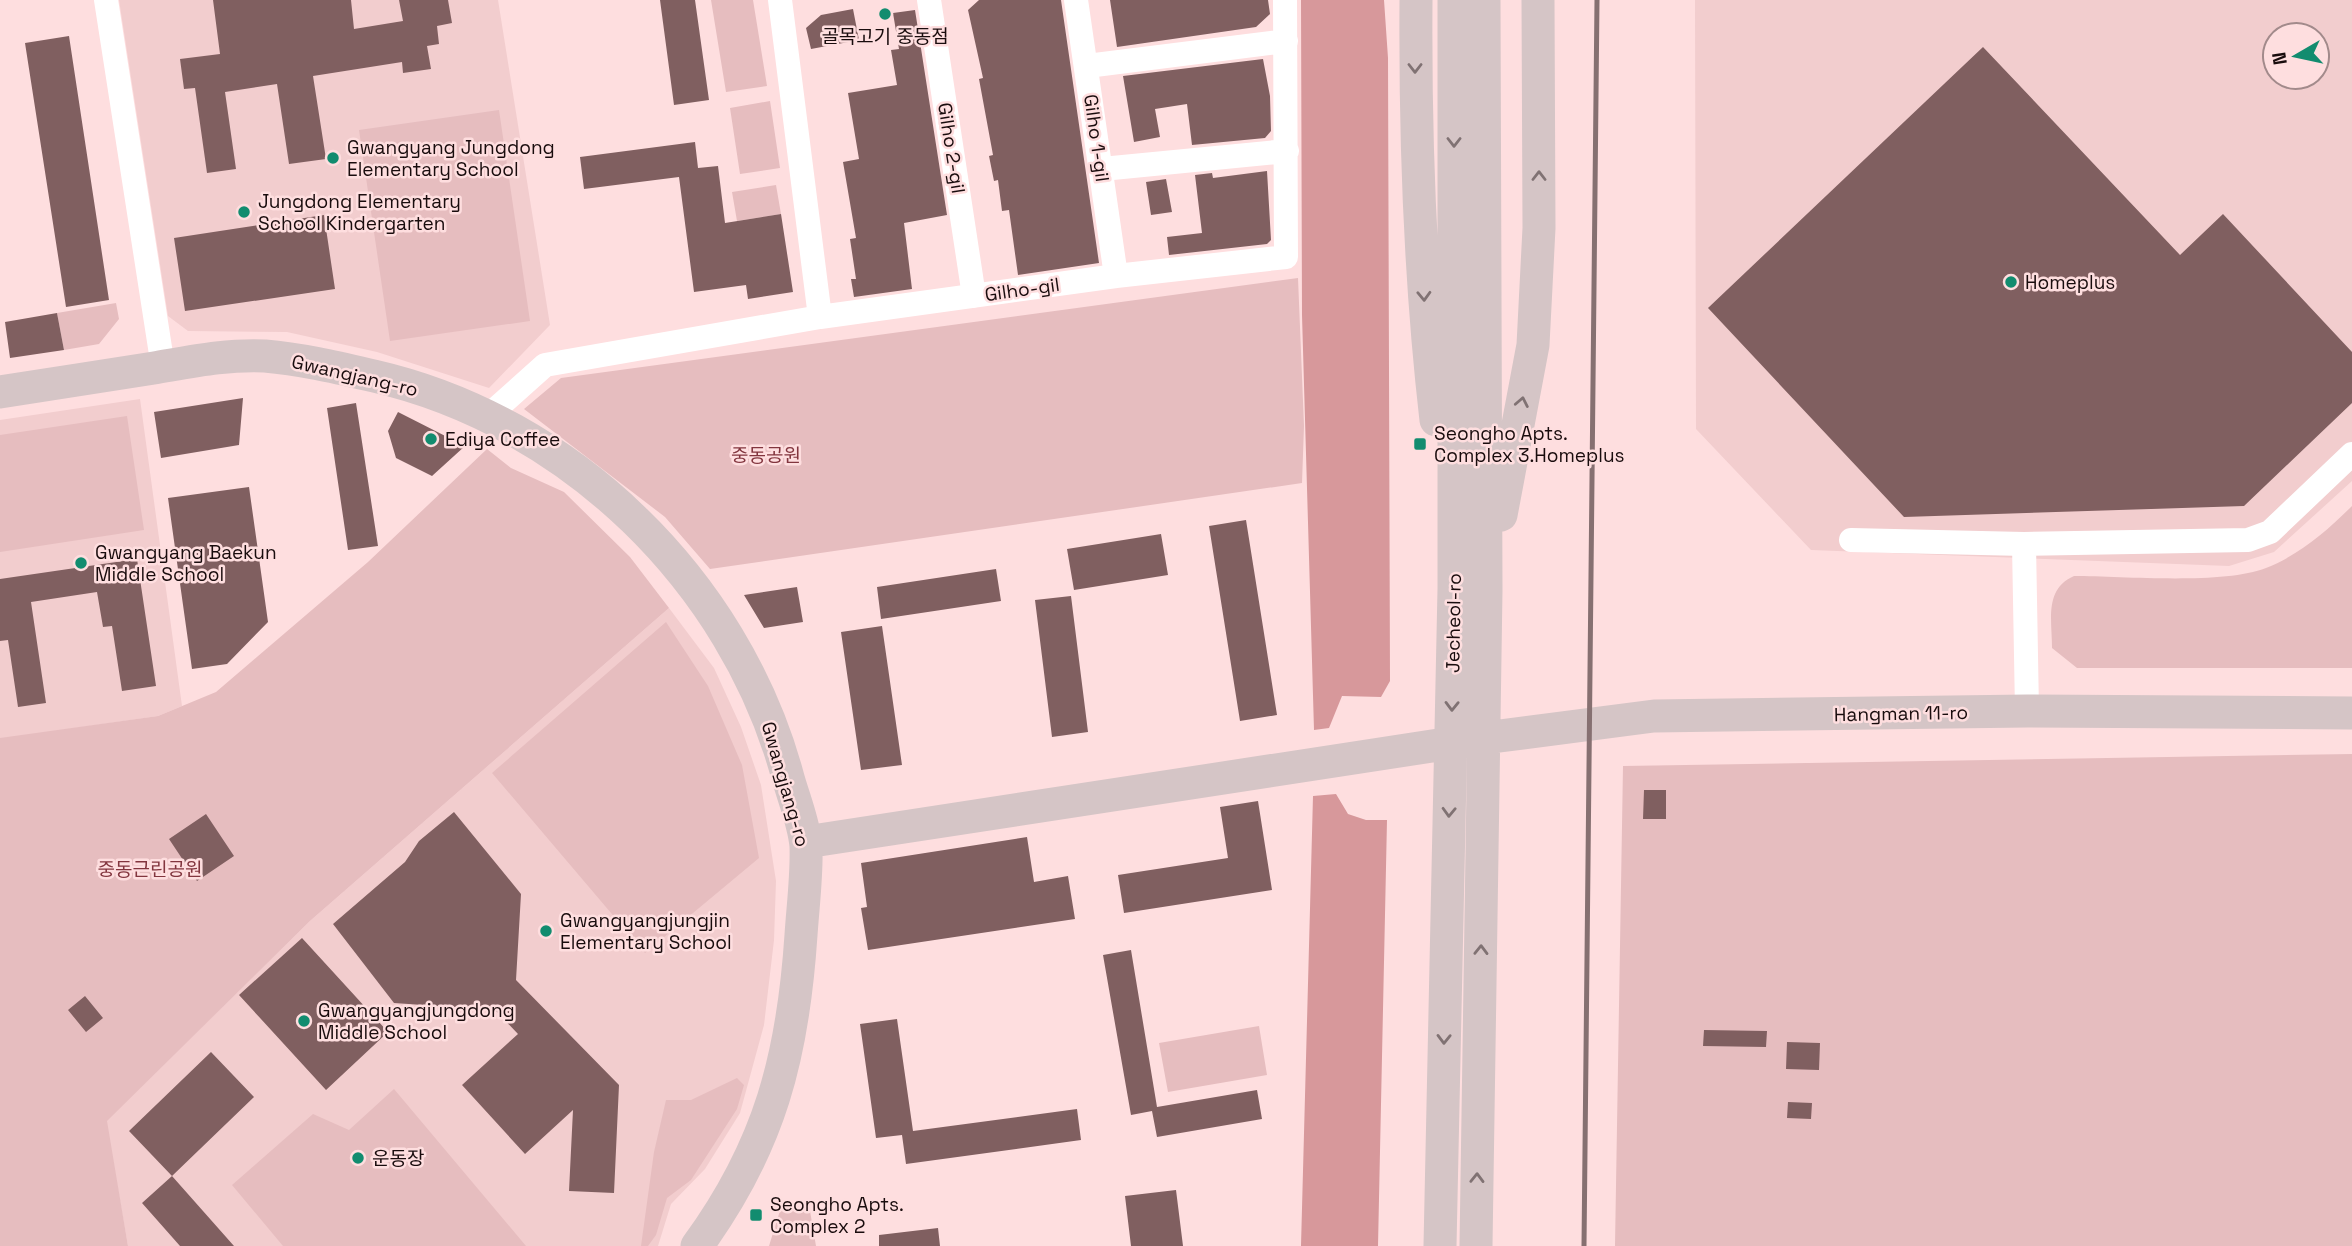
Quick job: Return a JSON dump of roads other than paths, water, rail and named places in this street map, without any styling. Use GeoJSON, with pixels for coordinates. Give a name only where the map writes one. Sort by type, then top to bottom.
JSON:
{"type":"FeatureCollection","features":[{"type":"Feature","properties":{"kind":"main road"},"geometry":{"type":"LineString","coordinates":[[1416,0],[1415,84],[1426,328],[1470,589]]}},
{"type":"Feature","properties":{"kind":"main road","name":"Jecheol-ro"},"geometry":{"type":"LineString","coordinates":[[1454,0],[1470,589],[1484,738],[1476,1246]]}},
{"type":"Feature","properties":{"kind":"main road","name":"Jecheol-ro"},"geometry":{"type":"LineString","coordinates":[[1440,1246],[1451,743],[1470,589],[1484,0]]}},
{"type":"Feature","properties":{"kind":"main road"},"geometry":{"type":"LineString","coordinates":[[1470,589],[1534,345],[1539,228],[1538,0]]}},
{"type":"Feature","properties":{"kind":"main road","name":"Gwangjang-ro"},"geometry":{"type":"LineString","coordinates":[[0,392],[220,358],[262,356],[376,376],[434,393],[488,416],[581,475],[659,542],[701,593],[744,661],[772,727],[806,842],[797,1003],[784,1071],[752,1155],[724,1209],[697,1246]]}},
{"type":"Feature","properties":{"kind":"main road","name":"Hangman 11-ro"},"geometry":{"type":"LineString","coordinates":[[806,842],[1484,738],[1654,716],[2028,711],[2352,713]]}},
{"type":"Feature","properties":{"kind":"street"},"geometry":{"type":"LineString","coordinates":[[106,0],[163,367]]}},
{"type":"Feature","properties":{"kind":"street"},"geometry":{"type":"LineString","coordinates":[[782,0],[820,317]]}},
{"type":"Feature","properties":{"kind":"street","name":"Gilho 2-gil"},"geometry":{"type":"LineString","coordinates":[[929,0],[974,296]]}},
{"type":"Feature","properties":{"kind":"street","name":"Gilho 1-gil"},"geometry":{"type":"LineString","coordinates":[[1076,0],[1116,276]]}},
{"type":"Feature","properties":{"kind":"street","name":"Gilho-gil"},"geometry":{"type":"LineString","coordinates":[[488,416],[545,365],[820,317],[1116,276],[1286,257],[1285,0]]}},
{"type":"Feature","properties":{"kind":"street"},"geometry":{"type":"LineString","coordinates":[[1087,66],[1286,41]]}},
{"type":"Feature","properties":{"kind":"street"},"geometry":{"type":"LineString","coordinates":[[1102,169],[1287,151]]}},
{"type":"Feature","properties":{"kind":"street"},"geometry":{"type":"LineString","coordinates":[[1851,540],[2024,544],[2248,540],[2270,532],[2352,454]]}},
{"type":"Feature","properties":{"kind":"street"},"geometry":{"type":"LineString","coordinates":[[2024,544],[2028,711]]}},
{"type":"Feature","properties":{"kind":"railway"},"geometry":{"type":"LineString","coordinates":[[1584,1246],[1597,0]]}},
{"type":"Feature","properties":{"kind":"place","name":"골목고기 중동점"},"geometry":{"type":"Point","coordinates":[885,14]}},
{"type":"Feature","properties":{"kind":"place","name":"Gwangyang Jungdong Elementary School"},"geometry":{"type":"Point","coordinates":[333,158]}},
{"type":"Feature","properties":{"kind":"place","name":"Jungdong Elementary School Kindergarten"},"geometry":{"type":"Point","coordinates":[244,212]}},
{"type":"Feature","properties":{"kind":"place","name":"Homeplus"},"geometry":{"type":"Point","coordinates":[2011,282]}},
{"type":"Feature","properties":{"kind":"place","name":"Ediya Coffee"},"geometry":{"type":"Point","coordinates":[431,439]}},
{"type":"Feature","properties":{"kind":"place","name":"Seongho Apts. Complex 3.Homeplus"},"geometry":{"type":"Point","coordinates":[1420,444]}},
{"type":"Feature","properties":{"kind":"place","name":"Gwangyang Baekun Middle School"},"geometry":{"type":"Point","coordinates":[81,563]}},
{"type":"Feature","properties":{"kind":"place","name":"Gwangyangjungjin Elementary School"},"geometry":{"type":"Point","coordinates":[546,931]}},
{"type":"Feature","properties":{"kind":"place","name":"Gwangyangjungdong Middle School"},"geometry":{"type":"Point","coordinates":[304,1021]}},
{"type":"Feature","properties":{"kind":"place","name":"운동장"},"geometry":{"type":"Point","coordinates":[358,1158]}},
{"type":"Feature","properties":{"kind":"place","name":"Seongho Apts. Complex 2"},"geometry":{"type":"Point","coordinates":[756,1215]}},
{"type":"Feature","properties":{"kind":"park label","name":"중동공원"},"geometry":{"type":"Point","coordinates":[766,455]}},
{"type":"Feature","properties":{"kind":"park label","name":"중동근린공원"},"geometry":{"type":"Point","coordinates":[150,869]}}]}
